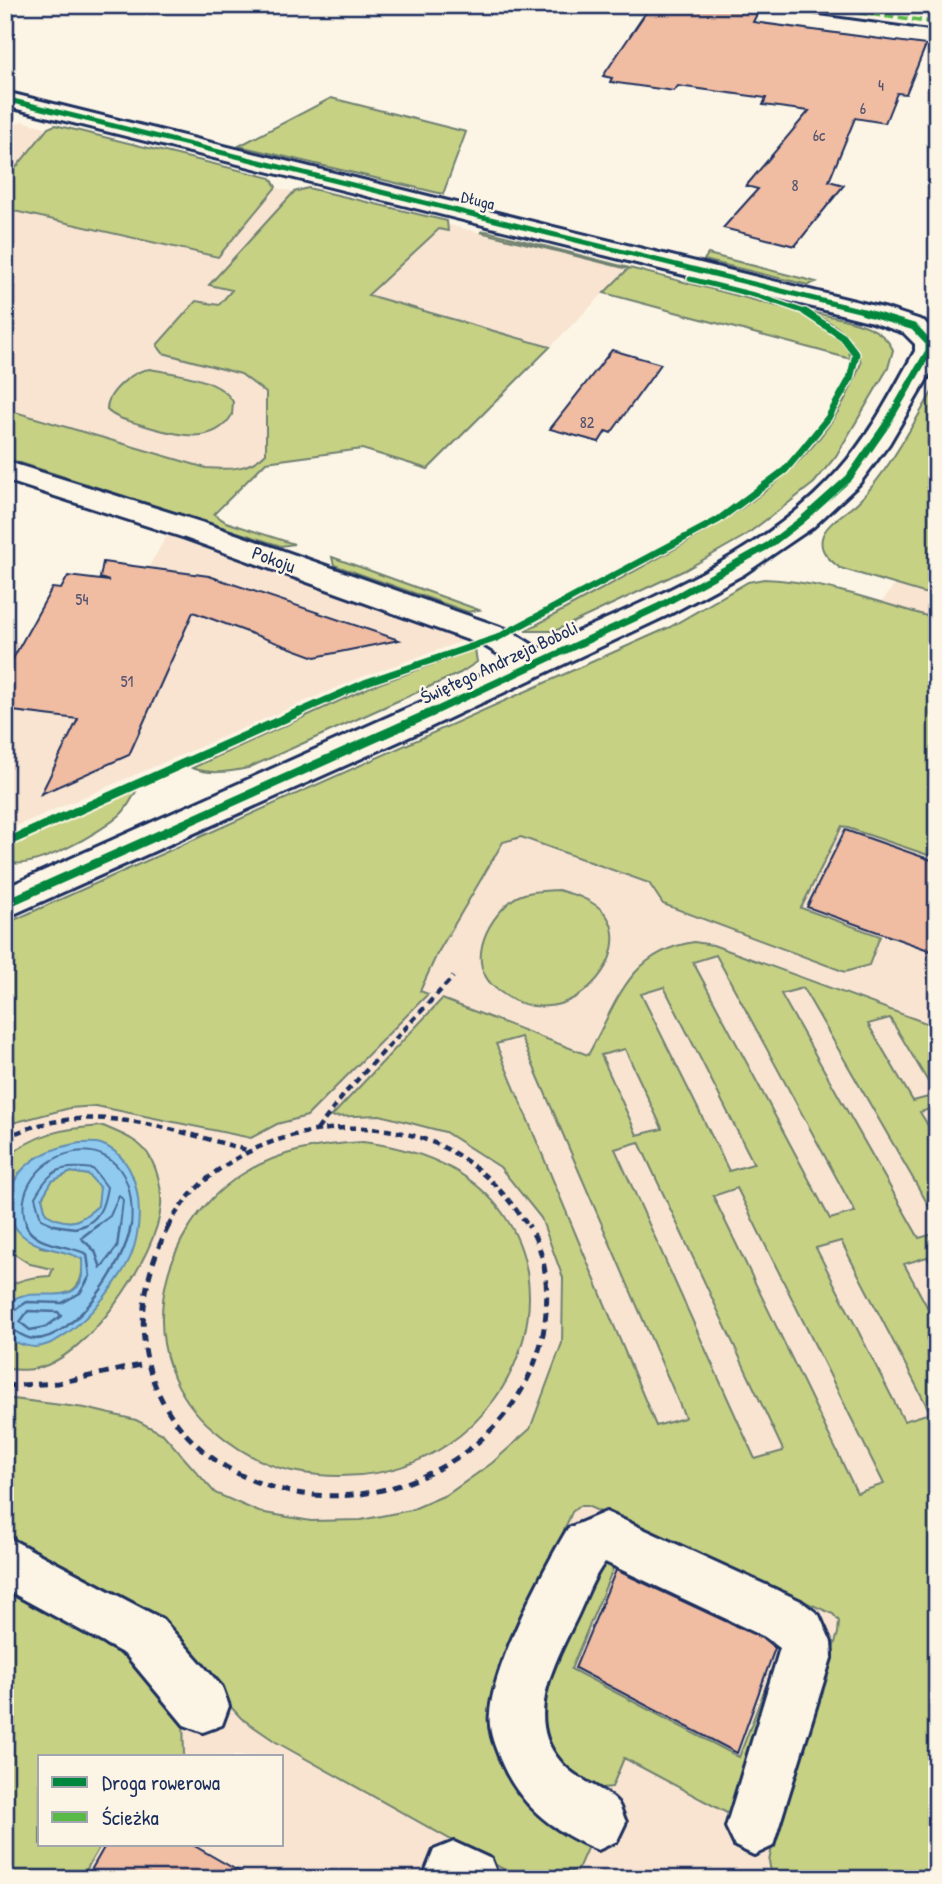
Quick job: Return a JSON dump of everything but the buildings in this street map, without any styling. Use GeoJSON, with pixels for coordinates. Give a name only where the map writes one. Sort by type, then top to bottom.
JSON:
{"type":"FeatureCollection","features":[{"type":"Feature","properties":{"kind":"street"},"geometry":{"type":"LineString","coordinates":[[806,5],[937,23]]}},
{"type":"Feature","properties":{"kind":"street","name":"Długa"},"geometry":{"type":"LineString","coordinates":[[5,99],[43,117],[301,171],[878,315],[914,327],[930,341]]}},
{"type":"Feature","properties":{"kind":"street"},"geometry":{"type":"LineString","coordinates":[[284,190],[301,171]]}},
{"type":"Feature","properties":{"kind":"street","name":"Świętego Andrzeja Boboli"},"geometry":{"type":"LineString","coordinates":[[5,904],[429,715],[750,558],[806,517],[855,471],[930,341]]}},
{"type":"Feature","properties":{"kind":"street","name":"Pokoju"},"geometry":{"type":"LineString","coordinates":[[5,470],[196,531],[497,638],[537,663]]}},
{"type":"Feature","properties":{"kind":"street"},"geometry":{"type":"LineString","coordinates":[[598,1822],[558,1797],[541,1780],[517,1735],[516,1712],[521,1687],[579,1557],[586,1545],[606,1537],[783,1619],[797,1627],[806,1638],[806,1655],[754,1827]]}},
{"type":"Feature","properties":{"kind":"street"},"geometry":{"type":"LineString","coordinates":[[5,1561],[144,1637],[202,1706]]}},
{"type":"Feature","properties":{"kind":"path"},"geometry":{"type":"LineString","coordinates":[[317,1130],[346,1092],[453,978]]}},
{"type":"Feature","properties":{"kind":"path"},"geometry":{"type":"LineString","coordinates":[[5,1138],[56,1118],[106,1117],[251,1151]]}},
{"type":"Feature","properties":{"kind":"path"},"geometry":{"type":"LineString","coordinates":[[317,1130],[379,1130],[427,1140],[460,1156],[489,1176],[514,1202],[532,1232],[544,1266],[548,1301],[544,1339],[533,1374],[513,1408],[486,1438],[453,1464],[414,1483],[371,1493],[328,1497],[271,1487],[245,1478],[210,1457],[181,1430],[159,1398],[145,1364],[140,1311],[144,1279],[159,1239],[183,1204],[215,1174],[251,1151],[284,1138],[317,1130]]}},
{"type":"Feature","properties":{"kind":"path"},"geometry":{"type":"LineString","coordinates":[[5,1386],[36,1387],[88,1380],[145,1364]]}},
{"type":"Feature","properties":{"kind":"shaded area"},"geometry":{"type":"Polygon","coordinates":[[[21,121],[272,182],[276,188],[296,192],[303,189],[628,269],[428,469],[362,449],[266,462],[214,514],[5,450],[5,133],[21,121]]]}},
{"type":"Feature","properties":{"kind":"shaded area"},"geometry":{"type":"Polygon","coordinates":[[[937,528],[937,1879],[5,1879],[5,991],[878,607],[937,528]]]}},
{"type":"Feature","properties":{"kind":"shaded area"},"geometry":{"type":"Polygon","coordinates":[[[168,534],[466,640],[362,677],[5,831],[5,640],[99,651],[168,534]]]}},
{"type":"Feature","properties":{"kind":"green space"},"geometry":{"type":"Polygon","coordinates":[[[331,98],[466,132],[443,194],[239,146],[331,98]]]}},
{"type":"Feature","properties":{"kind":"green space"},"geometry":{"type":"Polygon","coordinates":[[[55,125],[271,178],[276,187],[218,257],[5,209],[5,181],[48,128],[55,125]]]}},
{"type":"Feature","properties":{"kind":"green space"},"geometry":{"type":"Polygon","coordinates":[[[308,188],[447,221],[448,231],[439,229],[368,295],[550,347],[428,469],[362,449],[266,462],[214,514],[226,522],[294,544],[281,546],[5,458],[5,409],[206,468],[239,468],[260,459],[266,453],[266,393],[241,374],[163,353],[157,345],[196,301],[219,305],[232,290],[209,285],[294,192],[308,188]]]}},
{"type":"Feature","properties":{"kind":"green space"},"geometry":{"type":"Polygon","coordinates":[[[486,231],[800,312],[832,329],[844,342],[851,359],[604,293],[628,269],[480,232],[486,231]]]}},
{"type":"Feature","properties":{"kind":"green space"},"geometry":{"type":"Polygon","coordinates":[[[708,254],[816,282],[808,285],[704,260],[708,254]]]}},
{"type":"Feature","properties":{"kind":"green space"},"geometry":{"type":"Polygon","coordinates":[[[811,312],[869,327],[887,340],[893,350],[888,368],[836,456],[814,483],[743,537],[685,570],[555,631],[525,631],[716,525],[747,505],[802,458],[826,430],[846,399],[861,363],[849,338],[811,312]]]}},
{"type":"Feature","properties":{"kind":"green space"},"geometry":{"type":"Polygon","coordinates":[[[150,369],[196,378],[218,387],[233,402],[232,415],[214,432],[190,435],[128,421],[107,410],[111,397],[122,384],[136,373],[150,369]]]}},
{"type":"Feature","properties":{"kind":"green space"},"geometry":{"type":"Polygon","coordinates":[[[937,384],[937,597],[840,568],[826,555],[822,538],[828,527],[872,487],[902,444],[937,384]]]}},
{"type":"Feature","properties":{"kind":"green space"},"geometry":{"type":"Polygon","coordinates":[[[332,557],[479,610],[468,612],[334,565],[332,557]]]}},
{"type":"Feature","properties":{"kind":"green space"},"geometry":{"type":"Polygon","coordinates":[[[764,579],[830,588],[937,619],[937,672],[934,679],[937,682],[937,858],[842,826],[801,908],[880,936],[869,965],[845,972],[663,904],[649,883],[521,837],[503,842],[437,954],[420,991],[428,994],[307,1116],[277,1124],[251,1138],[96,1106],[70,1108],[5,1125],[5,924],[670,627],[748,582],[764,579]]]}},
{"type":"Feature","properties":{"kind":"green space"},"geometry":{"type":"Polygon","coordinates":[[[475,649],[477,662],[460,673],[248,768],[213,772],[192,768],[370,687],[475,649]]]}},
{"type":"Feature","properties":{"kind":"green space"},"geometry":{"type":"Polygon","coordinates":[[[137,790],[122,813],[83,840],[31,862],[5,861],[5,847],[137,790]]]}},
{"type":"Feature","properties":{"kind":"green space"},"geometry":{"type":"Polygon","coordinates":[[[558,890],[597,906],[610,923],[613,943],[607,964],[593,983],[574,998],[551,1006],[525,1004],[499,991],[489,981],[483,969],[482,945],[493,920],[512,900],[527,893],[558,890]]]}},
{"type":"Feature","properties":{"kind":"green space"},"geometry":{"type":"Polygon","coordinates":[[[694,942],[713,945],[937,1027],[937,1107],[920,1112],[937,1140],[937,1220],[803,988],[781,994],[919,1238],[937,1233],[937,1273],[927,1257],[904,1264],[937,1325],[937,1879],[772,1879],[769,1861],[774,1838],[838,1633],[839,1621],[833,1614],[587,1506],[579,1506],[572,1512],[516,1639],[574,1827],[588,1846],[578,1869],[548,1879],[521,1879],[276,1742],[241,1718],[221,1696],[5,1554],[5,1398],[85,1408],[136,1420],[163,1434],[215,1493],[259,1512],[311,1521],[361,1520],[411,1510],[448,1494],[492,1463],[530,1429],[562,1343],[563,1278],[541,1218],[500,1167],[445,1132],[380,1115],[331,1117],[442,999],[588,1055],[627,983],[639,968],[672,948],[694,942]],[[716,955],[693,962],[830,1219],[855,1212],[716,955]],[[664,987],[641,994],[729,1171],[754,1164],[664,987]],[[890,1018],[868,1024],[913,1101],[936,1095],[890,1018]],[[521,1037],[496,1044],[656,1426],[685,1417],[521,1037]],[[625,1049],[601,1055],[637,1135],[662,1128],[625,1049]],[[639,1142],[615,1149],[755,1459],[783,1450],[639,1142]],[[737,1188],[713,1196],[857,1493],[884,1484],[737,1188]],[[841,1241],[816,1248],[904,1421],[930,1412],[841,1241]]]}},
{"type":"Feature","properties":{"kind":"green space"},"geometry":{"type":"Polygon","coordinates":[[[103,1126],[117,1132],[137,1143],[147,1153],[156,1170],[160,1188],[161,1206],[157,1227],[133,1278],[96,1328],[75,1348],[54,1362],[33,1369],[6,1369],[5,1289],[26,1279],[50,1276],[53,1269],[30,1264],[5,1248],[5,1160],[38,1138],[103,1126]],[[36,1158],[40,1247],[69,1252],[82,1259],[82,1275],[70,1291],[14,1299],[86,1317],[132,1253],[133,1176],[36,1158]]]}},
{"type":"Feature","properties":{"kind":"green space"},"geometry":{"type":"Polygon","coordinates":[[[363,1142],[450,1168],[504,1214],[527,1274],[524,1338],[495,1398],[446,1446],[377,1473],[292,1471],[260,1460],[231,1444],[187,1401],[171,1368],[163,1333],[163,1297],[172,1262],[188,1229],[211,1199],[241,1175],[270,1160],[300,1150],[363,1142]]]}},
{"type":"Feature","properties":{"kind":"green space"},"geometry":{"type":"Polygon","coordinates":[[[71,1172],[89,1175],[101,1188],[98,1206],[85,1216],[68,1222],[46,1214],[42,1198],[52,1181],[71,1172]]]}},
{"type":"Feature","properties":{"kind":"green space"},"geometry":{"type":"Polygon","coordinates":[[[603,1561],[616,1562],[571,1669],[739,1757],[784,1638],[740,1820],[624,1758],[612,1787],[593,1789],[574,1783],[539,1743],[538,1697],[592,1572],[603,1561]]]}},
{"type":"Feature","properties":{"kind":"green space"},"geometry":{"type":"Polygon","coordinates":[[[5,1591],[61,1617],[129,1657],[183,1717],[184,1755],[38,1755],[38,1846],[100,1846],[81,1879],[5,1879],[5,1591]]]}},
{"type":"Feature","properties":{"kind":"water"},"geometry":{"type":"Polygon","coordinates":[[[80,1143],[101,1144],[125,1162],[137,1191],[139,1207],[136,1239],[132,1253],[117,1280],[92,1311],[63,1336],[35,1347],[14,1342],[8,1328],[8,1307],[18,1297],[67,1293],[74,1290],[80,1284],[82,1259],[39,1245],[23,1236],[11,1219],[10,1196],[20,1172],[30,1163],[66,1146],[80,1143]],[[71,1172],[52,1181],[42,1198],[46,1214],[68,1222],[85,1216],[98,1206],[100,1188],[89,1175],[71,1172]]]}},
{"type":"Feature","properties":{"kind":"marked path"},"geometry":{"type":"LineString","coordinates":[[805,5],[937,23]]}},
{"type":"Feature","properties":{"kind":"cycle path"},"geometry":{"type":"LineString","coordinates":[[5,99],[878,315],[914,327],[929,343],[929,351],[875,444],[849,478],[802,520],[733,567],[658,607],[410,723],[5,904]]}},
{"type":"Feature","properties":{"kind":"cycle path"},"geometry":{"type":"LineString","coordinates":[[5,843],[367,682],[497,638],[718,520],[785,470],[828,418],[850,379],[856,354],[843,337],[826,323],[805,312],[758,296],[690,279]]}}]}
